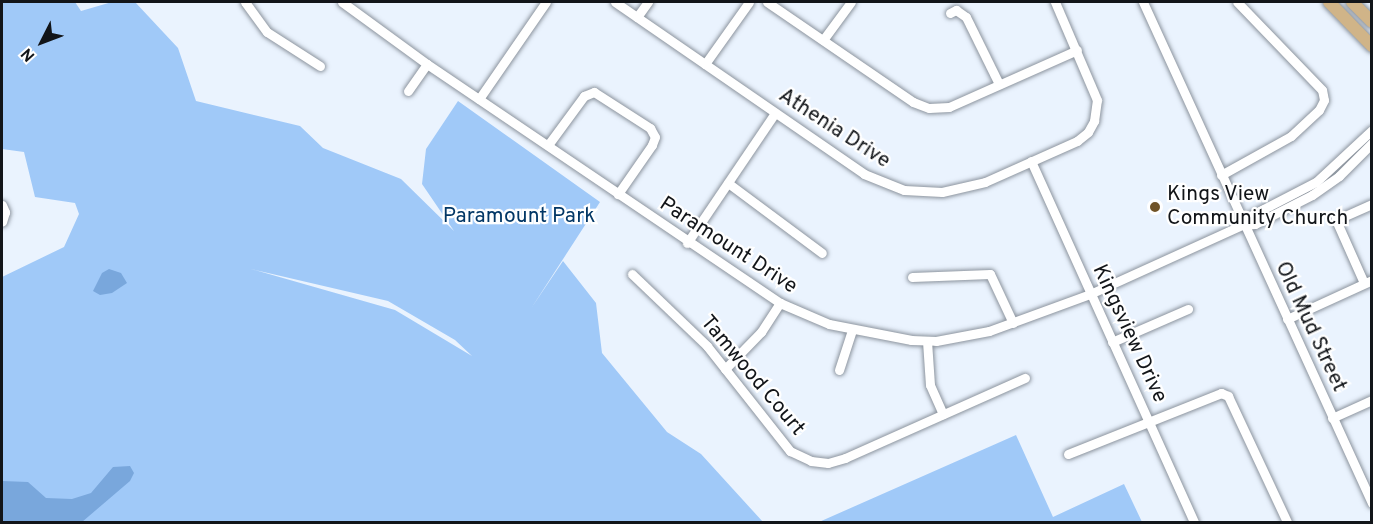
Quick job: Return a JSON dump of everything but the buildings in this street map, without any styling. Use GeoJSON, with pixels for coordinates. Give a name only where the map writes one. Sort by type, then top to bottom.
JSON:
{"type":"FeatureCollection","features":[{"type":"Feature","properties":{"kind":"main road"},"geometry":{"type":"LineString","coordinates":[[1329,2],[1371,46]]}},
{"type":"Feature","properties":{"kind":"main road"},"geometry":{"type":"LineString","coordinates":[[1352,2],[1371,22]]}},
{"type":"Feature","properties":{"kind":"street"},"geometry":{"type":"LineString","coordinates":[[245,2],[267,32],[320,66]]}},
{"type":"Feature","properties":{"kind":"street","name":"Paramount Drive"},"geometry":{"type":"LineString","coordinates":[[342,2],[427,64],[548,145],[687,243],[780,303],[852,330],[927,341],[989,331],[1090,294],[1242,225]]}},
{"type":"Feature","properties":{"kind":"street"},"geometry":{"type":"LineString","coordinates":[[479,99],[546,2]]}},
{"type":"Feature","properties":{"kind":"street","name":"Athenia Drive"},"geometry":{"type":"LineString","coordinates":[[615,2],[864,174],[904,190],[961,190],[1077,141],[1094,121],[1097,100],[1055,2]]}},
{"type":"Feature","properties":{"kind":"street"},"geometry":{"type":"LineString","coordinates":[[637,17],[648,2]]}},
{"type":"Feature","properties":{"kind":"street"},"geometry":{"type":"LineString","coordinates":[[705,64],[749,2]]}},
{"type":"Feature","properties":{"kind":"street"},"geometry":{"type":"LineString","coordinates":[[767,2],[914,102],[928,108],[949,107],[1077,50]]}},
{"type":"Feature","properties":{"kind":"street"},"geometry":{"type":"LineString","coordinates":[[823,40],[851,2]]}},
{"type":"Feature","properties":{"kind":"street","name":"Old Mud Street"},"geometry":{"type":"LineString","coordinates":[[1143,2],[1242,225],[1332,418],[1369,490],[1371,503]]}},
{"type":"Feature","properties":{"kind":"street"},"geometry":{"type":"LineString","coordinates":[[1221,175],[1291,136],[1319,110],[1324,100],[1322,90],[1237,2]]}},
{"type":"Feature","properties":{"kind":"street"},"geometry":{"type":"LineString","coordinates":[[950,14],[956,10],[966,17],[999,84]]}},
{"type":"Feature","properties":{"kind":"street"},"geometry":{"type":"LineString","coordinates":[[408,91],[427,64]]}},
{"type":"Feature","properties":{"kind":"street"},"geometry":{"type":"LineString","coordinates":[[548,145],[584,96],[594,92],[650,128],[655,137],[652,145],[618,194]]}},
{"type":"Feature","properties":{"kind":"street"},"geometry":{"type":"LineString","coordinates":[[687,243],[775,113]]}},
{"type":"Feature","properties":{"kind":"street"},"geometry":{"type":"LineString","coordinates":[[1242,225],[1251,216],[1316,182],[1371,130]]}},
{"type":"Feature","properties":{"kind":"street"},"geometry":{"type":"LineString","coordinates":[[1242,225],[1255,224],[1312,195],[1339,176],[1371,143]]}},
{"type":"Feature","properties":{"kind":"street","name":"Kingsview Drive"},"geometry":{"type":"LineString","coordinates":[[1031,161],[1194,522]]}},
{"type":"Feature","properties":{"kind":"street"},"geometry":{"type":"LineString","coordinates":[[728,183],[822,253]]}},
{"type":"Feature","properties":{"kind":"street"},"geometry":{"type":"LineString","coordinates":[[1287,319],[1368,281],[1336,220],[1371,204]]}},
{"type":"Feature","properties":{"kind":"street"},"geometry":{"type":"LineString","coordinates":[[2,205],[5,212],[2,222]]}},
{"type":"Feature","properties":{"kind":"street","name":"Tamwood Court"},"geometry":{"type":"LineString","coordinates":[[632,274],[725,369],[790,451],[811,461],[828,463],[845,458],[1025,378]]}},
{"type":"Feature","properties":{"kind":"street"},"geometry":{"type":"LineString","coordinates":[[912,277],[990,274],[1012,323]]}},
{"type":"Feature","properties":{"kind":"street"},"geometry":{"type":"LineString","coordinates":[[725,369],[761,332],[780,303]]}},
{"type":"Feature","properties":{"kind":"street"},"geometry":{"type":"LineString","coordinates":[[1112,342],[1188,309]]}},
{"type":"Feature","properties":{"kind":"street"},"geometry":{"type":"LineString","coordinates":[[839,370],[852,330]]}},
{"type":"Feature","properties":{"kind":"street"},"geometry":{"type":"LineString","coordinates":[[927,341],[930,385],[942,414]]}},
{"type":"Feature","properties":{"kind":"street"},"geometry":{"type":"LineString","coordinates":[[1068,454],[1210,395],[1228,396],[1287,522]]}},
{"type":"Feature","properties":{"kind":"street"},"geometry":{"type":"LineString","coordinates":[[1332,418],[1371,400]]}},
{"type":"Feature","properties":{"kind":"green space","name":"Paramount Park"},"geometry":{"type":"Polygon","coordinates":[[[2,2],[75,2],[81,11],[112,2],[135,2],[178,48],[196,101],[300,126],[323,148],[401,179],[454,231],[422,184],[426,149],[458,101],[600,202],[532,307],[563,261],[596,303],[602,353],[667,432],[701,454],[763,522],[2,522],[2,277],[64,247],[79,214],[75,203],[35,197],[24,152],[2,149],[2,2]],[[251,269],[395,310],[472,356],[455,340],[388,301],[251,269]]]}},
{"type":"Feature","properties":{"kind":"green space"},"geometry":{"type":"Polygon","coordinates":[[[1016,435],[1053,517],[1124,484],[1142,522],[819,522],[1016,435]]]}},
{"type":"Feature","properties":{"kind":"shaded area"},"geometry":{"type":"Polygon","coordinates":[[[109,269],[121,273],[127,283],[112,293],[100,295],[93,291],[102,273],[109,269]]]}},
{"type":"Feature","properties":{"kind":"shaded area"},"geometry":{"type":"Polygon","coordinates":[[[130,466],[134,473],[130,481],[82,522],[2,522],[2,481],[28,482],[46,498],[72,499],[91,493],[113,467],[130,466]]]}},
{"type":"Feature","properties":{"kind":"place","name":"Kings View Community Church"},"geometry":{"type":"Point","coordinates":[1155,207]}}]}
